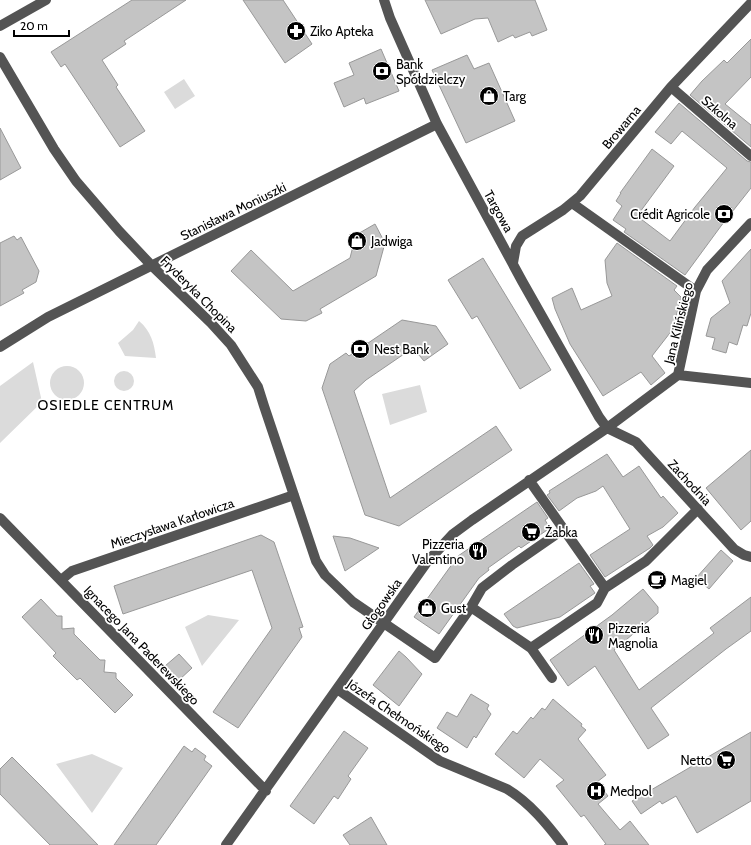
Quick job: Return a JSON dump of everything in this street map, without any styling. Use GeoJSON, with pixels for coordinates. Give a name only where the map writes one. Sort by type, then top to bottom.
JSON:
{"type":"FeatureCollection","features":[{"type":"Feature","properties":{"kind":"street"},"geometry":{"type":"LineString","coordinates":[[0,26],[46,0]]}},
{"type":"Feature","properties":{"kind":"street","name":"Targowa"},"geometry":{"type":"LineString","coordinates":[[384,0],[390,18],[438,124],[583,389],[607,428]]}},
{"type":"Feature","properties":{"kind":"street","name":"Browarna"},"geometry":{"type":"LineString","coordinates":[[513,263],[516,246],[522,236],[572,203],[580,196],[671,87],[751,3]]}},
{"type":"Feature","properties":{"kind":"street","name":"Fryderyka Chopina"},"geometry":{"type":"LineString","coordinates":[[0,57],[54,149],[76,181],[119,231],[152,266],[211,323],[231,345],[253,379],[258,387],[316,561],[325,575],[353,602],[435,658],[471,607]]}},
{"type":"Feature","properties":{"kind":"street","name":"Szkolna"},"geometry":{"type":"LineString","coordinates":[[671,87],[751,156]]}},
{"type":"Feature","properties":{"kind":"street","name":"Stanisława Moniuszki"},"geometry":{"type":"LineString","coordinates":[[0,347],[48,317],[438,124]]}},
{"type":"Feature","properties":{"kind":"street"},"geometry":{"type":"LineString","coordinates":[[572,203],[696,291]]}},
{"type":"Feature","properties":{"kind":"street","name":"Jana Kilińskiego"},"geometry":{"type":"LineString","coordinates":[[678,375],[696,291],[707,270],[751,222]]}},
{"type":"Feature","properties":{"kind":"street"},"geometry":{"type":"LineString","coordinates":[[678,375],[751,383]]}},
{"type":"Feature","properties":{"kind":"street","name":"Głogowska"},"geometry":{"type":"LineString","coordinates":[[226,845],[266,791],[427,562],[453,534],[607,428],[678,375]]}},
{"type":"Feature","properties":{"kind":"street","name":"Zachodnia"},"geometry":{"type":"LineString","coordinates":[[607,428],[636,442],[734,548],[744,555],[751,557]]}},
{"type":"Feature","properties":{"kind":"street"},"geometry":{"type":"LineString","coordinates":[[530,480],[605,588]]}},
{"type":"Feature","properties":{"kind":"street","name":"Mieczysława Karłowicza"},"geometry":{"type":"LineString","coordinates":[[61,580],[72,571],[294,495]]}},
{"type":"Feature","properties":{"kind":"street"},"geometry":{"type":"LineString","coordinates":[[531,648],[597,602],[605,588],[646,562],[698,509]]}},
{"type":"Feature","properties":{"kind":"street","name":"Ignacego Jana Paderewskiego"},"geometry":{"type":"LineString","coordinates":[[0,518],[266,791]]}},
{"type":"Feature","properties":{"kind":"street"},"geometry":{"type":"LineString","coordinates":[[552,678],[531,648],[471,607],[482,588],[512,565],[564,530]]}},
{"type":"Feature","properties":{"kind":"street","name":"Józefa Chełmońskiego"},"geometry":{"type":"LineString","coordinates":[[337,690],[440,761],[516,794],[541,818],[563,845]]}},
{"type":"Feature","properties":{"kind":"shaded area"},"geometry":{"type":"Polygon","coordinates":[[[184,79],[195,96],[175,109],[164,92],[184,79]]]}},
{"type":"Feature","properties":{"kind":"shaded area"},"geometry":{"type":"Polygon","coordinates":[[[139,321],[149,333],[156,358],[125,356],[118,343],[133,330],[139,321]]]}},
{"type":"Feature","properties":{"kind":"shaded area"},"geometry":{"type":"Polygon","coordinates":[[[33,362],[42,402],[0,443],[0,386],[33,362]]]}},
{"type":"Feature","properties":{"kind":"shaded area"},"geometry":{"type":"Polygon","coordinates":[[[64,366],[70,366],[74,367],[81,373],[84,383],[83,390],[77,397],[70,400],[64,400],[60,399],[53,393],[50,386],[50,380],[51,376],[57,369],[64,366]]]}},
{"type":"Feature","properties":{"kind":"shaded area"},"geometry":{"type":"Polygon","coordinates":[[[120,371],[128,371],[134,377],[134,385],[128,391],[120,391],[114,385],[114,377],[120,371]]]}},
{"type":"Feature","properties":{"kind":"shaded area"},"geometry":{"type":"Polygon","coordinates":[[[420,385],[427,412],[390,425],[382,394],[420,385]]]}},
{"type":"Feature","properties":{"kind":"shaded area"},"geometry":{"type":"Polygon","coordinates":[[[208,615],[239,620],[202,666],[185,627],[208,615]]]}},
{"type":"Feature","properties":{"kind":"shaded area"},"geometry":{"type":"Polygon","coordinates":[[[92,754],[123,768],[92,813],[56,764],[92,754]]]}},
{"type":"Feature","properties":{"kind":"building"},"geometry":{"type":"Polygon","coordinates":[[[132,0],[186,0],[124,41],[126,44],[102,60],[118,85],[116,87],[145,131],[120,147],[65,64],[61,67],[51,52],[132,0]]]}},
{"type":"Feature","properties":{"kind":"building"},"geometry":{"type":"Polygon","coordinates":[[[243,0],[283,0],[312,44],[285,63],[243,0]]]}},
{"type":"Feature","properties":{"kind":"building"},"geometry":{"type":"Polygon","coordinates":[[[425,0],[535,0],[547,30],[532,36],[530,32],[515,38],[513,35],[498,42],[488,18],[475,19],[441,34],[425,0]]]}},
{"type":"Feature","properties":{"kind":"building"},"geometry":{"type":"Polygon","coordinates":[[[751,39],[751,77],[725,104],[751,125],[751,147],[690,95],[724,60],[727,63],[751,39]]]}},
{"type":"Feature","properties":{"kind":"building"},"geometry":{"type":"Polygon","coordinates":[[[381,49],[399,91],[366,104],[364,98],[344,107],[334,83],[354,75],[349,63],[381,49]]]}},
{"type":"Feature","properties":{"kind":"building"},"geometry":{"type":"Polygon","coordinates":[[[467,55],[474,69],[489,63],[515,121],[466,143],[432,70],[467,55]]]}},
{"type":"Feature","properties":{"kind":"building"},"geometry":{"type":"Polygon","coordinates":[[[679,103],[747,161],[751,162],[751,188],[685,275],[624,232],[626,229],[613,220],[622,206],[616,201],[620,193],[652,149],[674,166],[637,216],[670,241],[695,207],[727,168],[682,131],[671,144],[655,132],[679,103]]]}},
{"type":"Feature","properties":{"kind":"building"},"geometry":{"type":"Polygon","coordinates":[[[0,128],[21,168],[0,180],[0,128]]]}},
{"type":"Feature","properties":{"kind":"building"},"geometry":{"type":"Polygon","coordinates":[[[375,224],[385,243],[376,276],[320,309],[322,313],[306,321],[281,319],[231,271],[251,250],[293,291],[350,258],[353,246],[349,239],[375,224]]]}},
{"type":"Feature","properties":{"kind":"building"},"geometry":{"type":"Polygon","coordinates":[[[14,236],[17,240],[21,237],[39,271],[36,282],[22,290],[24,293],[0,306],[0,243],[14,236]]]}},
{"type":"Feature","properties":{"kind":"building"},"geometry":{"type":"Polygon","coordinates":[[[617,243],[677,286],[674,290],[681,297],[673,329],[652,356],[665,373],[651,385],[641,372],[603,396],[570,344],[555,309],[552,298],[572,288],[581,310],[612,296],[607,283],[605,260],[617,243]]]}},
{"type":"Feature","properties":{"kind":"building"},"geometry":{"type":"Polygon","coordinates":[[[751,249],[751,313],[747,326],[743,325],[737,345],[729,342],[726,353],[712,349],[715,338],[706,336],[711,318],[730,303],[722,281],[751,249]]]}},
{"type":"Feature","properties":{"kind":"building"},"geometry":{"type":"Polygon","coordinates":[[[483,258],[551,370],[520,389],[477,316],[472,319],[448,280],[483,258]]]}},
{"type":"Feature","properties":{"kind":"building"},"geometry":{"type":"Polygon","coordinates":[[[402,320],[436,326],[448,344],[424,361],[419,355],[407,352],[366,380],[354,391],[390,498],[496,426],[512,450],[399,526],[365,515],[322,388],[330,364],[346,353],[349,356],[402,320]]]}},
{"type":"Feature","properties":{"kind":"building"},"geometry":{"type":"Polygon","coordinates":[[[751,450],[751,521],[741,530],[706,488],[751,450]]]}},
{"type":"Feature","properties":{"kind":"building"},"geometry":{"type":"Polygon","coordinates":[[[607,454],[623,477],[639,466],[661,498],[663,496],[678,513],[663,527],[647,536],[653,545],[650,548],[605,577],[590,555],[630,529],[603,486],[596,491],[577,498],[559,511],[547,495],[550,493],[549,491],[607,454]]]}},
{"type":"Feature","properties":{"kind":"building"},"geometry":{"type":"Polygon","coordinates":[[[537,502],[548,518],[545,520],[550,528],[521,548],[519,546],[488,568],[489,570],[479,578],[439,634],[414,617],[458,556],[537,502]]]}},
{"type":"Feature","properties":{"kind":"building"},"geometry":{"type":"Polygon","coordinates":[[[261,535],[274,542],[303,627],[299,628],[302,637],[238,728],[213,712],[272,628],[252,570],[123,614],[114,586],[261,535]]]}},
{"type":"Feature","properties":{"kind":"building"},"geometry":{"type":"Polygon","coordinates":[[[333,536],[350,538],[379,548],[345,571],[333,536]]]}},
{"type":"Feature","properties":{"kind":"building"},"geometry":{"type":"Polygon","coordinates":[[[721,550],[733,561],[709,589],[696,578],[721,550]]]}},
{"type":"Feature","properties":{"kind":"building"},"geometry":{"type":"Polygon","coordinates":[[[579,563],[594,584],[590,586],[595,593],[560,617],[517,628],[513,626],[504,614],[579,563]]]}},
{"type":"Feature","properties":{"kind":"building"},"geometry":{"type":"Polygon","coordinates":[[[643,589],[658,607],[658,613],[614,650],[639,690],[714,633],[710,628],[751,597],[751,631],[651,708],[669,735],[648,749],[595,666],[568,686],[550,660],[612,615],[643,589]]]}},
{"type":"Feature","properties":{"kind":"building"},"geometry":{"type":"Polygon","coordinates":[[[41,599],[57,616],[62,616],[62,629],[74,628],[74,634],[100,660],[105,660],[104,672],[116,673],[116,678],[133,695],[115,713],[80,678],[77,680],[53,656],[56,653],[22,617],[41,599]]]}},
{"type":"Feature","properties":{"kind":"building"},"geometry":{"type":"Polygon","coordinates":[[[399,651],[422,674],[399,706],[373,685],[399,651]]]}},
{"type":"Feature","properties":{"kind":"building"},"geometry":{"type":"Polygon","coordinates":[[[179,654],[192,668],[178,681],[165,666],[179,654]]]}},
{"type":"Feature","properties":{"kind":"building"},"geometry":{"type":"Polygon","coordinates":[[[471,694],[489,705],[487,709],[491,714],[476,738],[474,736],[467,748],[437,728],[447,712],[457,717],[471,694]]]}},
{"type":"Feature","properties":{"kind":"building"},"geometry":{"type":"Polygon","coordinates":[[[553,699],[582,724],[581,726],[586,730],[578,739],[606,775],[597,782],[608,796],[598,804],[620,830],[630,821],[649,845],[604,845],[606,844],[584,815],[581,817],[556,786],[564,780],[540,759],[524,778],[495,754],[513,731],[517,734],[531,717],[533,719],[542,708],[545,710],[553,699]]]}},
{"type":"Feature","properties":{"kind":"building"},"geometry":{"type":"Polygon","coordinates":[[[344,731],[368,748],[348,776],[351,779],[338,799],[334,796],[314,824],[290,806],[344,731]]]}},
{"type":"Feature","properties":{"kind":"building","name":"Netto"},"geometry":{"type":"Polygon","coordinates":[[[751,732],[751,801],[697,833],[676,796],[662,804],[660,801],[641,814],[632,801],[751,732]]]}},
{"type":"Feature","properties":{"kind":"building"},"geometry":{"type":"Polygon","coordinates":[[[184,746],[192,752],[195,748],[206,756],[204,760],[212,766],[156,845],[114,845],[184,746]]]}},
{"type":"Feature","properties":{"kind":"building"},"geometry":{"type":"Polygon","coordinates":[[[12,757],[98,845],[50,845],[0,794],[0,769],[12,757]]]}},
{"type":"Feature","properties":{"kind":"building"},"geometry":{"type":"Polygon","coordinates":[[[371,817],[387,845],[350,845],[343,835],[371,817]]]}},
{"type":"Feature","properties":{"kind":"place","name":"Ziko Apteka"},"geometry":{"type":"Point","coordinates":[296,31]}},
{"type":"Feature","properties":{"kind":"place","name":"Bank Spółdzielczy"},"geometry":{"type":"Point","coordinates":[382,71]}},
{"type":"Feature","properties":{"kind":"place","name":"Targ"},"geometry":{"type":"Point","coordinates":[489,96]}},
{"type":"Feature","properties":{"kind":"place","name":"Crédit Agricole"},"geometry":{"type":"Point","coordinates":[724,214]}},
{"type":"Feature","properties":{"kind":"place","name":"Jadwiga"},"geometry":{"type":"Point","coordinates":[357,241]}},
{"type":"Feature","properties":{"kind":"place","name":"Nest Bank"},"geometry":{"type":"Point","coordinates":[360,349]}},
{"type":"Feature","properties":{"kind":"place","name":"Żabka"},"geometry":{"type":"Point","coordinates":[531,532]}},
{"type":"Feature","properties":{"kind":"place","name":"Pizzeria Valentino"},"geometry":{"type":"Point","coordinates":[478,551]}},
{"type":"Feature","properties":{"kind":"place","name":"Magiel"},"geometry":{"type":"Point","coordinates":[657,580]}},
{"type":"Feature","properties":{"kind":"place","name":"Gust"},"geometry":{"type":"Point","coordinates":[427,608]}},
{"type":"Feature","properties":{"kind":"place","name":"Pizzeria Magnolia"},"geometry":{"type":"Point","coordinates":[594,635]}},
{"type":"Feature","properties":{"kind":"place","name":"Netto"},"geometry":{"type":"Point","coordinates":[726,760]}},
{"type":"Feature","properties":{"kind":"place","name":"Medpol"},"geometry":{"type":"Point","coordinates":[596,791]}},
{"type":"Feature","properties":{"kind":"district","name":"OSIEDLE CENTRUM"},"geometry":{"type":"Point","coordinates":[106,405]}}]}
